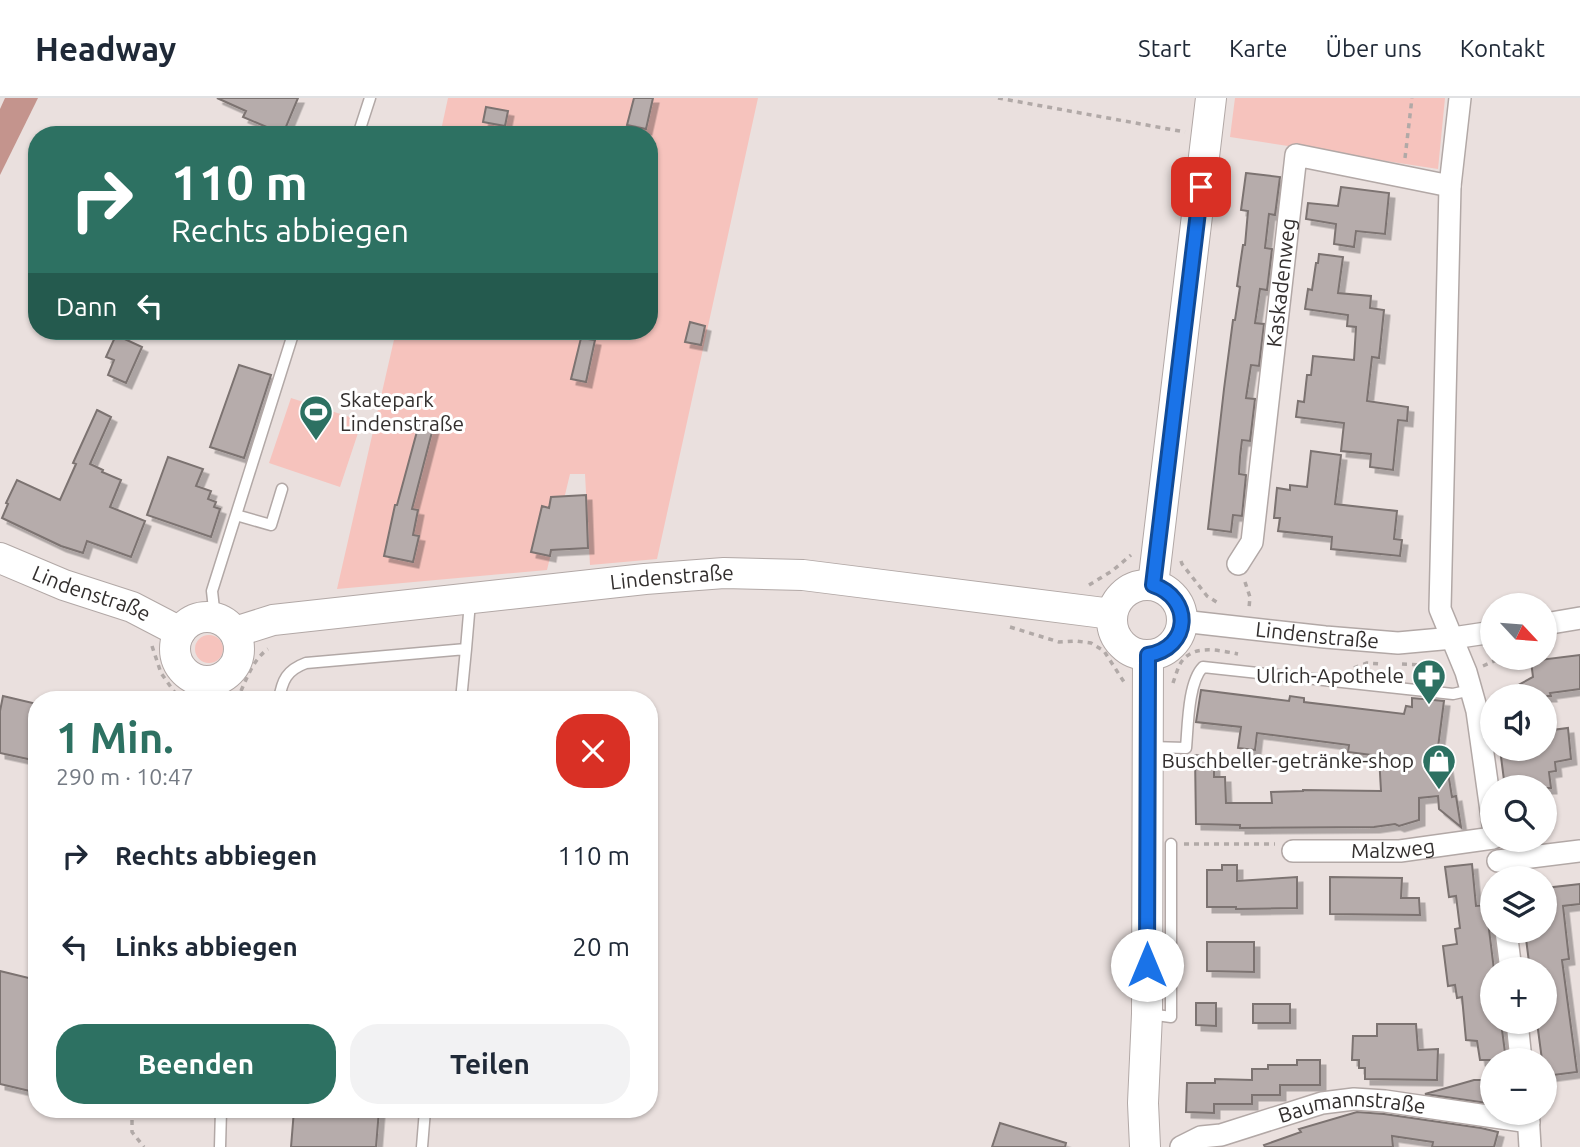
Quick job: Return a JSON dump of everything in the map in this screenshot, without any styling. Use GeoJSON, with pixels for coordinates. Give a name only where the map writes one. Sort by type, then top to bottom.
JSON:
{"type":"FeatureCollection","features":[{"type":"Feature","properties":{"kind":"street"},"geometry":{"type":"LineString","coordinates":[[1153,585],[1212,98]]}},
{"type":"Feature","properties":{"kind":"street"},"geometry":{"type":"LineString","coordinates":[[1460,98],[1450,186],[1440,609],[1469,681],[1477,711],[1486,775]]}},
{"type":"Feature","properties":{"kind":"street","name":"Kaskadenweg"},"geometry":{"type":"LineString","coordinates":[[1238,564],[1252,542],[1296,155],[1450,186]]}},
{"type":"Feature","properties":{"kind":"street","name":"Lindenstraße"},"geometry":{"type":"LineString","coordinates":[[0,558],[64,585],[132,607],[171,627],[185,625],[199,618],[225,625],[645,579],[724,573],[790,575],[935,590],[1112,614]]}},
{"type":"Feature","properties":{"kind":"street"},"geometry":{"type":"LineString","coordinates":[[1153,585],[1171,594],[1181,611],[1182,621],[1172,645],[1148,655],[1125,648],[1112,627],[1112,614],[1122,594],[1131,588],[1153,585]]}},
{"type":"Feature","properties":{"kind":"street"},"geometry":{"type":"LineString","coordinates":[[1558,622],[1580,618]]}},
{"type":"Feature","properties":{"kind":"street","name":"Lindenstraße"},"geometry":{"type":"LineString","coordinates":[[1182,621],[1398,643],[1480,634]]}},
{"type":"Feature","properties":{"kind":"street"},"geometry":{"type":"LineString","coordinates":[[171,627],[179,665],[209,691],[215,681],[229,673],[238,661],[239,646],[225,625]]}},
{"type":"Feature","properties":{"kind":"street"},"geometry":{"type":"LineString","coordinates":[[1145,1147],[1143,1103],[1147,1014],[1148,655]]}},
{"type":"Feature","properties":{"kind":"street","name":"Malzweg"},"geometry":{"type":"LineString","coordinates":[[1293,851],[1496,854],[1580,851]]}},
{"type":"Feature","properties":{"kind":"street","name":"Baumannstraße"},"geometry":{"type":"LineString","coordinates":[[1181,1147],[1201,1137],[1221,1136],[1322,1103],[1354,1099],[1480,1112]]}},
{"type":"Feature","properties":{"kind":"street"},"geometry":{"type":"LineString","coordinates":[[1528,1125],[1530,1147]]}},
{"type":"Feature","properties":{"kind":"lane"},"geometry":{"type":"LineString","coordinates":[[361,126],[370,98]]}},
{"type":"Feature","properties":{"kind":"lane"},"geometry":{"type":"LineString","coordinates":[[225,625],[212,590],[291,340]]}},
{"type":"Feature","properties":{"kind":"lane"},"geometry":{"type":"LineString","coordinates":[[236,515],[271,525],[282,489]]}},
{"type":"Feature","properties":{"kind":"lane"},"geometry":{"type":"LineString","coordinates":[[462,691],[470,599]]}},
{"type":"Feature","properties":{"kind":"lane"},"geometry":{"type":"LineString","coordinates":[[281,691],[285,678],[294,668],[306,663],[466,649]]}},
{"type":"Feature","properties":{"kind":"lane"},"geometry":{"type":"LineString","coordinates":[[1147,747],[1186,748],[1193,682],[1203,667],[1453,694],[1469,681]]}},
{"type":"Feature","properties":{"kind":"lane"},"geometry":{"type":"LineString","coordinates":[[1147,1014],[1171,1017],[1171,844]]}},
{"type":"Feature","properties":{"kind":"lane"},"geometry":{"type":"LineString","coordinates":[[220,1118],[220,1147]]}},
{"type":"Feature","properties":{"kind":"lane"},"geometry":{"type":"LineString","coordinates":[[422,1147],[424,1118]]}},
{"type":"Feature","properties":{"kind":"path"},"geometry":{"type":"LineString","coordinates":[[998,98],[1207,135]]}},
{"type":"Feature","properties":{"kind":"path"},"geometry":{"type":"LineString","coordinates":[[1403,177],[1412,98]]}},
{"type":"Feature","properties":{"kind":"path"},"geometry":{"type":"LineString","coordinates":[[1238,564],[1250,597],[1248,608]]}},
{"type":"Feature","properties":{"kind":"path"},"geometry":{"type":"LineString","coordinates":[[1001,624],[1059,642],[1091,643],[1104,651],[1122,681],[1131,689],[1171,689],[1180,663],[1195,651],[1214,649],[1243,655]]}},
{"type":"Feature","properties":{"kind":"path"},"geometry":{"type":"LineString","coordinates":[[171,627],[152,645],[162,673],[174,691]]}},
{"type":"Feature","properties":{"kind":"path"},"geometry":{"type":"LineString","coordinates":[[242,691],[256,662],[269,648]]}},
{"type":"Feature","properties":{"kind":"path"},"geometry":{"type":"LineString","coordinates":[[1348,670],[1367,663],[1381,664]]}},
{"type":"Feature","properties":{"kind":"path"},"geometry":{"type":"LineString","coordinates":[[1395,664],[1440,668],[1469,681],[1484,670]]}},
{"type":"Feature","properties":{"kind":"path"},"geometry":{"type":"LineString","coordinates":[[1171,844],[1279,844],[1293,851]]}},
{"type":"Feature","properties":{"kind":"path"},"geometry":{"type":"LineString","coordinates":[[132,1118],[132,1132],[144,1147]]}},
{"type":"Feature","properties":{"kind":"shaded area"},"geometry":{"type":"Polygon","coordinates":[[[5,98],[38,98],[0,175],[0,109],[5,98]]]}},
{"type":"Feature","properties":{"kind":"shaded area"},"geometry":{"type":"Polygon","coordinates":[[[448,98],[758,98],[657,559],[590,565],[585,474],[570,474],[547,570],[337,589],[394,340],[658,340],[658,126],[442,126],[448,98]]]}},
{"type":"Feature","properties":{"kind":"shaded area"},"geometry":{"type":"Polygon","coordinates":[[[1235,98],[1445,98],[1438,169],[1230,137],[1235,98]]]}},
{"type":"Feature","properties":{"kind":"shaded area","name":"Skatepark Lindenstraße"},"geometry":{"type":"Polygon","coordinates":[[[291,398],[362,421],[340,487],[269,463],[291,398]]]}},
{"type":"Feature","properties":{"kind":"shaded area"},"geometry":{"type":"Polygon","coordinates":[[[209,635],[219,639],[223,649],[219,659],[209,663],[199,659],[195,649],[199,639],[209,635]]]}},
{"type":"Feature","properties":{"kind":"building"},"geometry":{"type":"Polygon","coordinates":[[[217,98],[298,98],[286,126],[264,126],[243,117],[246,111],[217,98]]]}},
{"type":"Feature","properties":{"kind":"building"},"geometry":{"type":"Polygon","coordinates":[[[634,98],[653,98],[647,126],[627,125],[634,98]]]}},
{"type":"Feature","properties":{"kind":"building"},"geometry":{"type":"Polygon","coordinates":[[[486,107],[508,111],[505,126],[483,122],[486,107]]]}},
{"type":"Feature","properties":{"kind":"building"},"geometry":{"type":"Polygon","coordinates":[[[1246,173],[1280,177],[1275,215],[1269,214],[1265,248],[1272,249],[1267,290],[1260,289],[1255,323],[1264,324],[1259,366],[1251,365],[1246,398],[1255,399],[1250,441],[1242,440],[1240,457],[1239,474],[1246,475],[1242,516],[1233,515],[1231,532],[1208,529],[1233,320],[1240,287],[1237,286],[1245,245],[1248,211],[1241,210],[1246,173]]]}},
{"type":"Feature","properties":{"kind":"building"},"geometry":{"type":"Polygon","coordinates":[[[1341,187],[1389,193],[1385,234],[1356,231],[1354,247],[1334,244],[1336,224],[1306,219],[1308,203],[1338,206],[1341,187]]]}},
{"type":"Feature","properties":{"kind":"building"},"geometry":{"type":"Polygon","coordinates":[[[1319,254],[1343,257],[1338,293],[1371,296],[1370,308],[1384,310],[1379,358],[1372,357],[1367,401],[1408,407],[1407,421],[1398,420],[1393,470],[1370,467],[1371,454],[1341,451],[1344,423],[1296,417],[1298,401],[1304,402],[1307,375],[1311,375],[1313,356],[1354,360],[1356,327],[1347,326],[1348,315],[1305,309],[1319,254]]]}},
{"type":"Feature","properties":{"kind":"building"},"geometry":{"type":"Polygon","coordinates":[[[690,322],[705,326],[701,345],[685,342],[690,322]]]}},
{"type":"Feature","properties":{"kind":"building"},"geometry":{"type":"Polygon","coordinates":[[[114,340],[127,340],[142,347],[126,383],[108,375],[114,360],[106,357],[114,340]]]}},
{"type":"Feature","properties":{"kind":"building"},"geometry":{"type":"Polygon","coordinates":[[[581,340],[595,340],[586,382],[571,379],[581,340]]]}},
{"type":"Feature","properties":{"kind":"building"},"geometry":{"type":"Polygon","coordinates":[[[239,365],[271,375],[244,458],[210,447],[239,365]]]}},
{"type":"Feature","properties":{"kind":"building"},"geometry":{"type":"Polygon","coordinates":[[[97,410],[111,417],[90,464],[121,480],[110,507],[145,521],[131,557],[87,541],[83,553],[61,546],[2,518],[17,480],[60,500],[97,410]]]}},
{"type":"Feature","properties":{"kind":"building"},"geometry":{"type":"Polygon","coordinates":[[[419,424],[433,428],[412,509],[418,510],[413,535],[419,536],[413,562],[384,556],[395,505],[419,424]]]}},
{"type":"Feature","properties":{"kind":"building"},"geometry":{"type":"Polygon","coordinates":[[[1311,451],[1341,455],[1335,504],[1397,511],[1394,539],[1402,540],[1400,556],[1331,549],[1332,537],[1278,531],[1280,518],[1274,518],[1277,488],[1290,490],[1290,485],[1307,487],[1311,451]]]}},
{"type":"Feature","properties":{"kind":"building"},"geometry":{"type":"Polygon","coordinates":[[[168,457],[203,469],[196,486],[211,491],[208,499],[216,502],[214,507],[220,509],[211,537],[147,515],[168,457]]]}},
{"type":"Feature","properties":{"kind":"building"},"geometry":{"type":"Polygon","coordinates":[[[586,495],[588,548],[551,550],[550,556],[531,552],[542,506],[549,508],[551,497],[586,495]]]}},
{"type":"Feature","properties":{"kind":"building"},"geometry":{"type":"Polygon","coordinates":[[[1580,655],[1580,689],[1557,692],[1557,684],[1520,684],[1533,677],[1532,670],[1558,670],[1558,658],[1580,655]]]}},
{"type":"Feature","properties":{"kind":"building"},"geometry":{"type":"Polygon","coordinates":[[[1201,690],[1289,701],[1290,696],[1304,698],[1304,702],[1404,714],[1406,706],[1412,707],[1412,698],[1444,701],[1437,755],[1445,754],[1452,797],[1456,796],[1461,827],[1439,809],[1438,796],[1419,798],[1419,820],[1399,826],[1240,828],[1240,825],[1196,824],[1195,755],[1214,757],[1214,777],[1225,777],[1226,803],[1272,803],[1271,792],[1381,791],[1379,756],[1348,752],[1349,745],[1257,733],[1255,750],[1238,748],[1241,727],[1196,722],[1201,690]]]}},
{"type":"Feature","properties":{"kind":"building"},"geometry":{"type":"Polygon","coordinates":[[[3,696],[28,702],[28,759],[0,753],[0,711],[3,696]]]}},
{"type":"Feature","properties":{"kind":"building"},"geometry":{"type":"Polygon","coordinates":[[[1568,728],[1571,759],[1555,762],[1556,771],[1549,772],[1549,775],[1503,775],[1502,761],[1557,761],[1557,729],[1568,728]]]}},
{"type":"Feature","properties":{"kind":"building"},"geometry":{"type":"Polygon","coordinates":[[[1472,864],[1476,906],[1480,906],[1480,943],[1491,943],[1492,957],[1480,957],[1480,1034],[1503,1034],[1504,1048],[1480,1048],[1480,1060],[1477,1041],[1466,1040],[1462,997],[1457,998],[1455,985],[1448,986],[1443,946],[1457,944],[1455,929],[1460,928],[1456,896],[1449,897],[1445,867],[1472,864]]]}},
{"type":"Feature","properties":{"kind":"building"},"geometry":{"type":"Polygon","coordinates":[[[1222,865],[1237,865],[1237,881],[1297,877],[1297,908],[1207,907],[1207,870],[1222,870],[1222,865]]]}},
{"type":"Feature","properties":{"kind":"building"},"geometry":{"type":"Polygon","coordinates":[[[1330,877],[1402,878],[1401,898],[1419,898],[1420,915],[1330,914],[1330,877]]]}},
{"type":"Feature","properties":{"kind":"building"},"geometry":{"type":"Polygon","coordinates":[[[1580,884],[1580,904],[1563,906],[1569,959],[1562,960],[1577,1072],[1557,1074],[1557,1048],[1540,1048],[1539,1034],[1557,1034],[1557,957],[1528,957],[1527,943],[1557,943],[1557,887],[1580,884]]]}},
{"type":"Feature","properties":{"kind":"building"},"geometry":{"type":"Polygon","coordinates":[[[1207,942],[1254,942],[1254,972],[1207,971],[1207,942]]]}},
{"type":"Feature","properties":{"kind":"building"},"geometry":{"type":"Polygon","coordinates":[[[0,971],[28,978],[28,1091],[0,1084],[0,971]]]}},
{"type":"Feature","properties":{"kind":"building"},"geometry":{"type":"Polygon","coordinates":[[[1196,1003],[1216,1003],[1216,1026],[1196,1025],[1196,1003]]]}},
{"type":"Feature","properties":{"kind":"building"},"geometry":{"type":"Polygon","coordinates":[[[1253,1004],[1290,1004],[1290,1023],[1253,1023],[1253,1004]]]}},
{"type":"Feature","properties":{"kind":"building"},"geometry":{"type":"Polygon","coordinates":[[[1377,1024],[1416,1024],[1418,1050],[1438,1049],[1437,1080],[1365,1079],[1365,1068],[1359,1068],[1359,1060],[1352,1060],[1353,1036],[1377,1036],[1377,1024]]]}},
{"type":"Feature","properties":{"kind":"building"},"geometry":{"type":"Polygon","coordinates":[[[1297,1060],[1320,1060],[1320,1085],[1280,1085],[1280,1095],[1252,1095],[1252,1104],[1214,1104],[1214,1113],[1186,1112],[1187,1083],[1215,1083],[1215,1079],[1252,1080],[1252,1069],[1268,1069],[1268,1065],[1297,1065],[1297,1060]]]}},
{"type":"Feature","properties":{"kind":"building"},"geometry":{"type":"Polygon","coordinates":[[[1474,1080],[1480,1080],[1480,1102],[1425,1094],[1474,1080]]]}},
{"type":"Feature","properties":{"kind":"building"},"geometry":{"type":"Polygon","coordinates":[[[1357,1112],[1498,1132],[1494,1147],[1432,1147],[1433,1142],[1392,1136],[1393,1147],[1264,1145],[1301,1132],[1299,1129],[1357,1112]]]}},
{"type":"Feature","properties":{"kind":"building"},"geometry":{"type":"Polygon","coordinates":[[[293,1118],[378,1118],[376,1147],[291,1147],[293,1118]]]}},
{"type":"Feature","properties":{"kind":"building"},"geometry":{"type":"Polygon","coordinates":[[[1000,1123],[1066,1143],[1065,1147],[992,1147],[1000,1123]]]}},
{"type":"Feature","properties":{"kind":"place","name":"Skatepark Lindenstraße"},"geometry":{"type":"Point","coordinates":[316,442]}},
{"type":"Feature","properties":{"kind":"place","name":"Ulrich-Apothele"},"geometry":{"type":"Point","coordinates":[1429,706]}},
{"type":"Feature","properties":{"kind":"place","name":"Buschbeller-getränke-shop"},"geometry":{"type":"Point","coordinates":[1439,791]}},
{"type":"Feature","properties":{"kind":"route"},"geometry":{"type":"LineString","coordinates":[[1147,965],[1148,655],[1172,645],[1181,629],[1182,621],[1181,611],[1171,594],[1153,585],[1201,187]]}}]}
